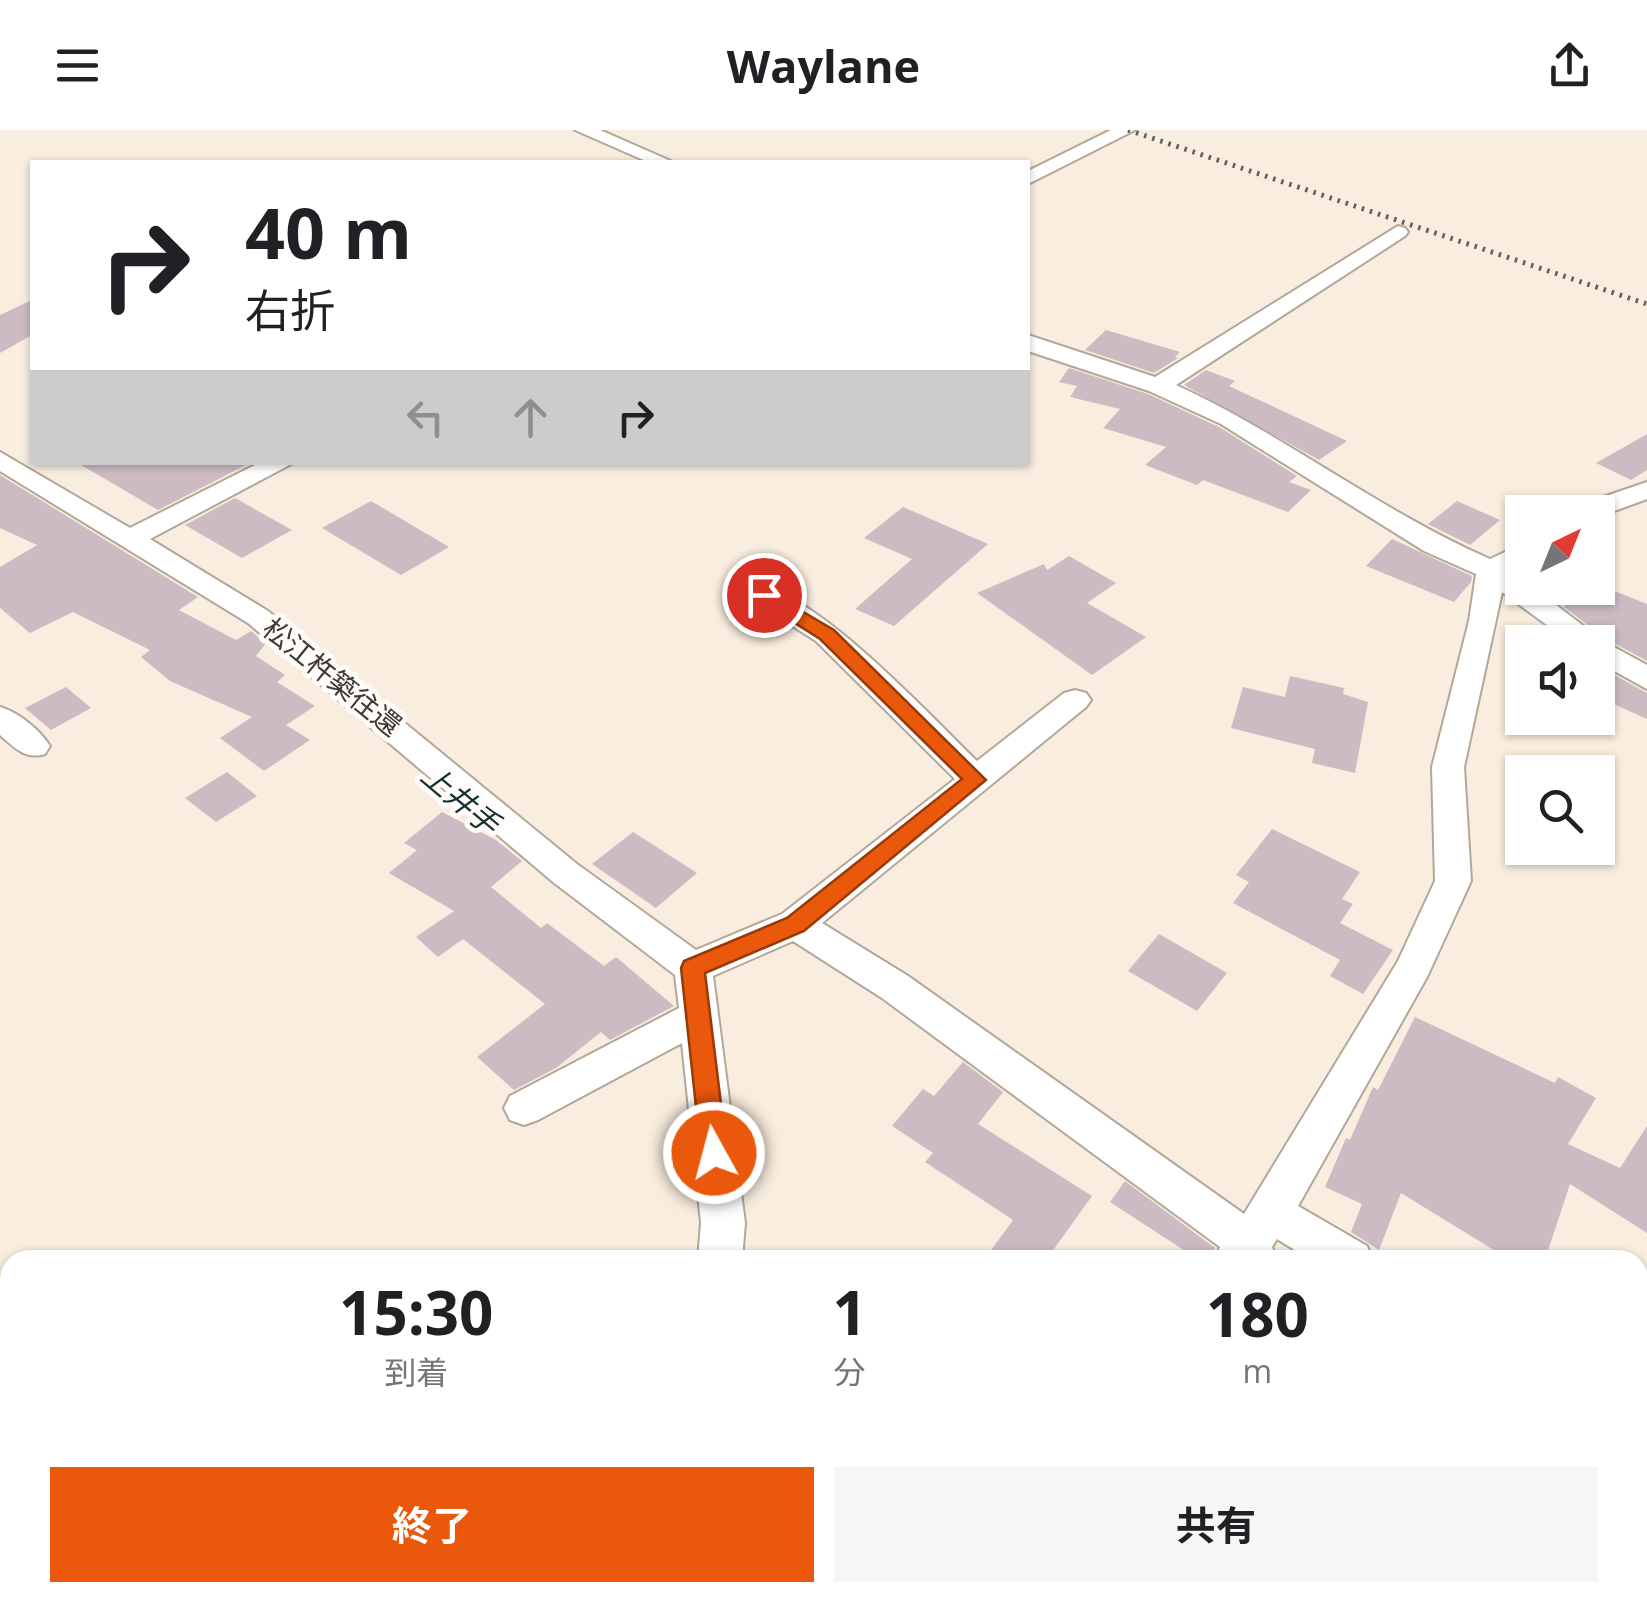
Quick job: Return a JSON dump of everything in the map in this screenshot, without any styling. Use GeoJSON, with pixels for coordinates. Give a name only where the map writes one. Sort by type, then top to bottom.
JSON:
{"type":"FeatureCollection","features":[{"type":"Feature","properties":{"kind":"street"},"geometry":{"type":"LineString","coordinates":[[584,130],[658,160]]}},
{"type":"Feature","properties":{"kind":"street"},"geometry":{"type":"LineString","coordinates":[[1030,177],[1126,130]]}},
{"type":"Feature","properties":{"kind":"street"},"geometry":{"type":"LineString","coordinates":[[1158,386],[1398,232]]}},
{"type":"Feature","properties":{"kind":"street"},"geometry":{"type":"LineString","coordinates":[[1030,343],[1052,354],[1158,386],[1230,419],[1434,545],[1505,561]]}},
{"type":"Feature","properties":{"kind":"street","name":"松江杵築往還"},"geometry":{"type":"LineString","coordinates":[[0,460],[258,617],[402,733],[564,873],[693,968]]}},
{"type":"Feature","properties":{"kind":"street"},"geometry":{"type":"LineString","coordinates":[[127,540],[276,465]]}},
{"type":"Feature","properties":{"kind":"street"},"geometry":{"type":"LineString","coordinates":[[1615,502],[1647,490]]}},
{"type":"Feature","properties":{"kind":"street"},"geometry":{"type":"LineString","coordinates":[[1253,1244],[1414,967],[1453,881],[1448,767],[1484,621],[1505,566]]}},
{"type":"Feature","properties":{"kind":"street"},"geometry":{"type":"LineString","coordinates":[[764,595],[827,634],[976,780]]}},
{"type":"Feature","properties":{"kind":"street"},"geometry":{"type":"LineString","coordinates":[[1552,605],[1572,625]]}},
{"type":"Feature","properties":{"kind":"street"},"geometry":{"type":"LineString","coordinates":[[1615,659],[1647,678]]}},
{"type":"Feature","properties":{"kind":"street"},"geometry":{"type":"LineString","coordinates":[[721,1250],[724,1222],[693,968],[795,924],[1075,700]]}},
{"type":"Feature","properties":{"kind":"street"},"geometry":{"type":"LineString","coordinates":[[0,718],[34,746]]}},
{"type":"Feature","properties":{"kind":"street"},"geometry":{"type":"LineString","coordinates":[[795,924],[895,987],[1253,1244],[1290,1250]]}},
{"type":"Feature","properties":{"kind":"street"},"geometry":{"type":"LineString","coordinates":[[524,1108],[697,1017]]}},
{"type":"Feature","properties":{"kind":"building"},"geometry":{"type":"Polygon","coordinates":[[[30,301],[30,336],[0,353],[0,315],[30,301]]]}},
{"type":"Feature","properties":{"kind":"building"},"geometry":{"type":"Polygon","coordinates":[[[1106,330],[1180,352],[1175,357],[1178,358],[1154,373],[1085,350],[1106,330]]]}},
{"type":"Feature","properties":{"kind":"building"},"geometry":{"type":"Polygon","coordinates":[[[1069,368],[1148,394],[1219,427],[1297,476],[1289,482],[1311,490],[1288,512],[1203,480],[1197,485],[1145,465],[1166,447],[1103,428],[1120,409],[1070,397],[1077,386],[1059,382],[1069,368]]]}},
{"type":"Feature","properties":{"kind":"building"},"geometry":{"type":"Polygon","coordinates":[[[1206,370],[1235,381],[1229,386],[1347,441],[1319,460],[1184,385],[1206,370]]]}},
{"type":"Feature","properties":{"kind":"building"},"geometry":{"type":"Polygon","coordinates":[[[1647,434],[1647,470],[1631,480],[1596,463],[1647,434]]]}},
{"type":"Feature","properties":{"kind":"building"},"geometry":{"type":"Polygon","coordinates":[[[81,465],[246,465],[158,510],[81,465]]]}},
{"type":"Feature","properties":{"kind":"building"},"geometry":{"type":"Polygon","coordinates":[[[0,475],[198,597],[179,610],[236,640],[251,631],[266,643],[256,656],[285,675],[277,682],[315,706],[286,725],[310,740],[264,771],[220,738],[252,717],[170,681],[141,657],[150,650],[73,612],[30,633],[0,608],[0,567],[37,545],[0,528],[0,475]]]}},
{"type":"Feature","properties":{"kind":"building"},"geometry":{"type":"Polygon","coordinates":[[[235,498],[292,530],[242,558],[185,525],[235,498]]]}},
{"type":"Feature","properties":{"kind":"building"},"geometry":{"type":"Polygon","coordinates":[[[371,501],[449,547],[401,575],[322,528],[371,501]]]}},
{"type":"Feature","properties":{"kind":"building"},"geometry":{"type":"Polygon","coordinates":[[[1457,501],[1500,520],[1470,545],[1428,524],[1457,501]]]}},
{"type":"Feature","properties":{"kind":"building"},"geometry":{"type":"Polygon","coordinates":[[[903,507],[988,544],[894,626],[855,609],[912,559],[864,538],[903,507]]]}},
{"type":"Feature","properties":{"kind":"building"},"geometry":{"type":"Polygon","coordinates":[[[1392,539],[1472,576],[1471,582],[1454,602],[1366,566],[1392,539]]]}},
{"type":"Feature","properties":{"kind":"building"},"geometry":{"type":"Polygon","coordinates":[[[1069,556],[1116,583],[1087,603],[1146,637],[1092,675],[977,593],[1044,564],[1047,570],[1069,556]]]}},
{"type":"Feature","properties":{"kind":"building"},"geometry":{"type":"Polygon","coordinates":[[[1615,591],[1647,604],[1647,661],[1615,643],[1615,625],[1588,625],[1564,607],[1615,605],[1615,591]]]}},
{"type":"Feature","properties":{"kind":"building"},"geometry":{"type":"Polygon","coordinates":[[[1615,675],[1647,693],[1647,719],[1615,705],[1615,675]]]}},
{"type":"Feature","properties":{"kind":"building"},"geometry":{"type":"Polygon","coordinates":[[[1290,676],[1344,688],[1343,694],[1368,702],[1355,773],[1312,763],[1315,749],[1231,728],[1243,687],[1285,697],[1290,676]]]}},
{"type":"Feature","properties":{"kind":"building"},"geometry":{"type":"Polygon","coordinates":[[[66,687],[91,708],[51,730],[25,708],[66,687]]]}},
{"type":"Feature","properties":{"kind":"building"},"geometry":{"type":"Polygon","coordinates":[[[227,772],[257,796],[216,822],[185,798],[227,772]]]}},
{"type":"Feature","properties":{"kind":"building"},"geometry":{"type":"Polygon","coordinates":[[[442,812],[496,840],[522,861],[491,887],[541,928],[547,923],[604,966],[616,957],[674,1006],[610,1040],[601,1032],[556,1068],[514,1090],[477,1057],[545,1004],[463,939],[438,957],[416,937],[454,911],[389,873],[417,850],[404,843],[442,812]]]}},
{"type":"Feature","properties":{"kind":"building"},"geometry":{"type":"Polygon","coordinates":[[[1272,829],[1360,872],[1342,899],[1353,904],[1340,923],[1393,950],[1363,994],[1330,976],[1340,960],[1233,903],[1249,882],[1236,875],[1272,829]]]}},
{"type":"Feature","properties":{"kind":"building"},"geometry":{"type":"Polygon","coordinates":[[[633,832],[697,873],[656,908],[592,864],[633,832]]]}},
{"type":"Feature","properties":{"kind":"building"},"geometry":{"type":"Polygon","coordinates":[[[1159,934],[1227,973],[1197,1011],[1128,971],[1159,934]]]}},
{"type":"Feature","properties":{"kind":"building"},"geometry":{"type":"Polygon","coordinates":[[[1415,1017],[1555,1083],[1558,1077],[1596,1098],[1568,1144],[1620,1168],[1647,1126],[1647,1233],[1570,1184],[1548,1250],[1494,1250],[1401,1193],[1379,1250],[1351,1232],[1362,1204],[1325,1187],[1373,1087],[1378,1090],[1415,1017]]]}},
{"type":"Feature","properties":{"kind":"building"},"geometry":{"type":"Polygon","coordinates":[[[963,1062],[1003,1092],[978,1124],[1092,1196],[1053,1250],[991,1250],[1013,1220],[925,1162],[933,1153],[892,1126],[923,1089],[934,1096],[963,1062]]]}},
{"type":"Feature","properties":{"kind":"building"},"geometry":{"type":"Polygon","coordinates":[[[1125,1181],[1214,1250],[1184,1250],[1110,1202],[1125,1181]]]}},
{"type":"Feature","properties":{"kind":"railway"},"geometry":{"type":"LineString","coordinates":[[1128,130],[1647,304]]}},
{"type":"Feature","properties":{"kind":"route"},"geometry":{"type":"LineString","coordinates":[[714,1153],[693,968],[795,924],[976,780],[827,634],[764,595]]}},
{"type":"Feature","properties":{"kind":"water label","name":"上井手"},"geometry":{"type":"Point","coordinates":[460,800]}}]}
